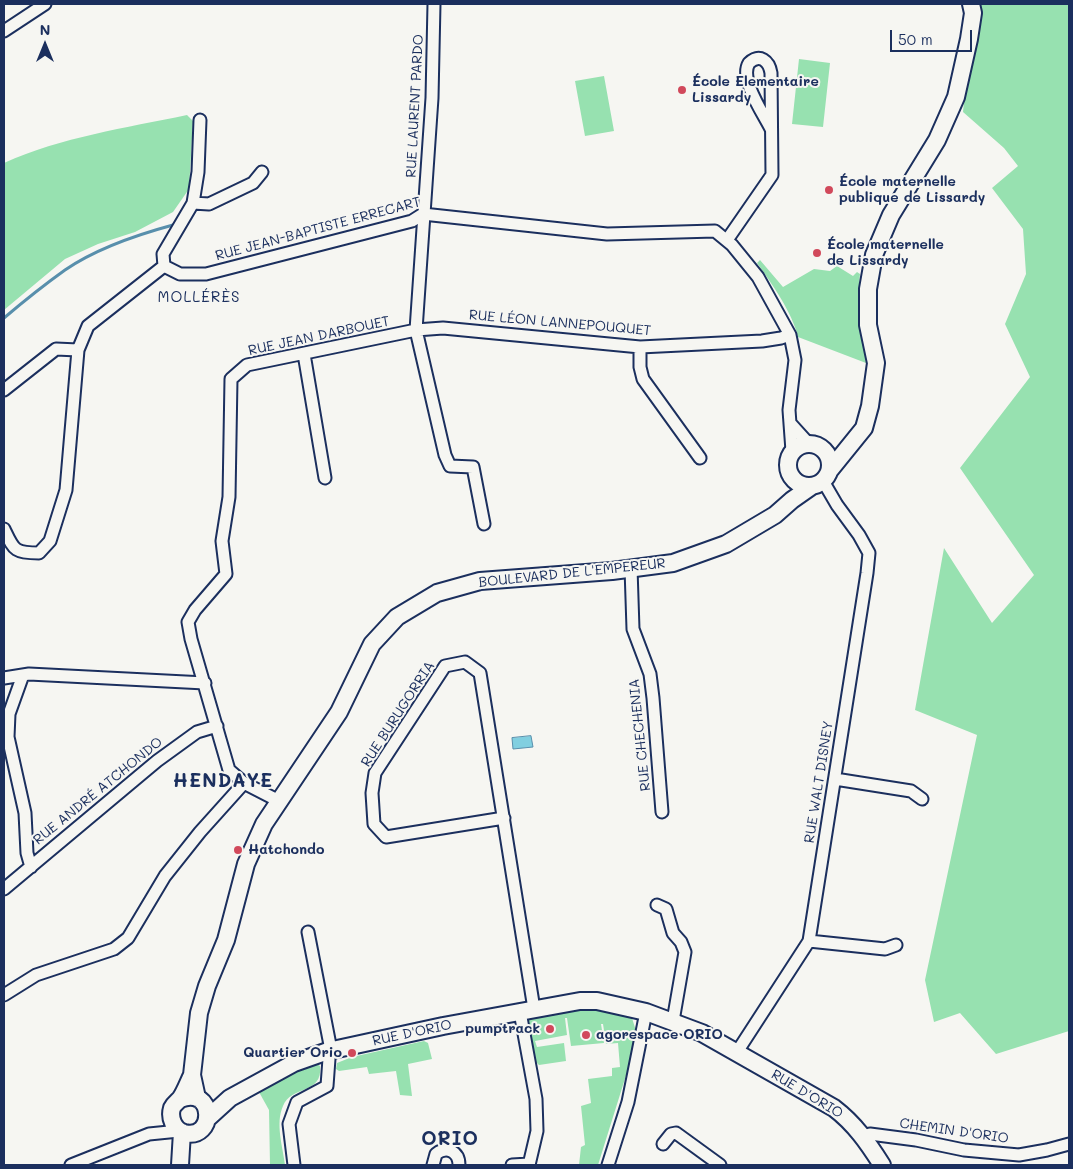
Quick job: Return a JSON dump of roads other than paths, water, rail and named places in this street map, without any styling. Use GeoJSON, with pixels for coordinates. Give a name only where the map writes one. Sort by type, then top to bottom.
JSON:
{"type":"FeatureCollection","features":[{"type":"Feature","properties":{"kind":"main road","name":"BOULEVARD DE L'EMPEREUR"},"geometry":{"type":"LineString","coordinates":[[171,1115],[172,1109],[180,1099],[192,1075],[199,1013],[207,986],[226,940],[246,864],[264,824],[339,712],[372,644],[397,617],[437,593],[480,581],[673,563],[726,544],[775,515],[821,480],[864,428],[870,406],[876,363],[868,325],[868,298],[874,255],[891,215],[937,140],[956,97],[969,39],[973,12],[971,4]]}},
{"type":"Feature","properties":{"kind":"main road"},"geometry":{"type":"LineString","coordinates":[[775,515],[790,475],[788,463],[792,451],[797,447],[849,445]]}},
{"type":"Feature","properties":{"kind":"main road"},"geometry":{"type":"LineString","coordinates":[[790,475],[799,484],[821,480],[829,458],[815,446]]}},
{"type":"Feature","properties":{"kind":"main road","name":"RUE D'ORIO"},"geometry":{"type":"LineString","coordinates":[[208,1118],[230,1098],[294,1063],[328,1051],[442,1026],[566,1003],[588,1001],[646,1012],[673,1021],[702,1033],[737,1052],[834,1108],[847,1118],[863,1136],[882,1165]]}},
{"type":"Feature","properties":{"kind":"main road","name":"BOULEVARD DE L'EMPEREUR"},"geometry":{"type":"LineString","coordinates":[[192,1075],[200,1100],[206,1106],[208,1118]]}},
{"type":"Feature","properties":{"kind":"main road"},"geometry":{"type":"LineString","coordinates":[[180,1099],[186,1097],[200,1100]]}},
{"type":"Feature","properties":{"kind":"main road","name":"RUE D'ORIO"},"geometry":{"type":"LineString","coordinates":[[200,1100],[230,1098]]}},
{"type":"Feature","properties":{"kind":"main road"},"geometry":{"type":"LineString","coordinates":[[171,1115],[173,1123],[185,1132],[202,1129],[208,1118]]}},
{"type":"Feature","properties":{"kind":"main road"},"geometry":{"type":"LineString","coordinates":[[180,1162],[185,1132]]}},
{"type":"Feature","properties":{"kind":"street"},"geometry":{"type":"LineString","coordinates":[[4,31],[45,4]]}},
{"type":"Feature","properties":{"kind":"street","name":"RUE LAURENT PARDO"},"geometry":{"type":"LineString","coordinates":[[434,4],[432,98],[416,330],[445,455],[450,466],[473,467],[484,524]]}},
{"type":"Feature","properties":{"kind":"street"},"geometry":{"type":"LineString","coordinates":[[727,240],[772,175],[770,67],[766,61],[758,58],[749,63],[746,72],[753,94],[771,128]]}},
{"type":"Feature","properties":{"kind":"street"},"geometry":{"type":"LineString","coordinates":[[4,529],[12,546],[22,553],[39,553],[50,540],[66,490],[78,350],[88,326],[164,266],[163,254],[193,203],[198,172],[200,120]]}},
{"type":"Feature","properties":{"kind":"street"},"geometry":{"type":"LineString","coordinates":[[193,203],[208,204],[253,183],[262,172]]}},
{"type":"Feature","properties":{"kind":"street","name":"RUE JEAN-BAPTISTE ERRECART"},"geometry":{"type":"LineString","coordinates":[[164,266],[180,274],[206,274],[412,221],[423,214],[607,234],[716,231],[727,240],[758,277],[790,335],[795,360],[789,410],[792,451]]}},
{"type":"Feature","properties":{"kind":"street","name":"RUE LÉON LANNEPOUQUET"},"geometry":{"type":"LineString","coordinates":[[416,330],[443,328],[640,347],[762,341],[790,335]]}},
{"type":"Feature","properties":{"kind":"street","name":"RUE JEAN DARBOUET"},"geometry":{"type":"LineString","coordinates":[[205,683],[190,639],[188,622],[195,610],[226,574],[222,541],[229,497],[231,379],[247,365],[416,330]]}},
{"type":"Feature","properties":{"kind":"street"},"geometry":{"type":"LineString","coordinates":[[640,347],[640,366],[643,379],[700,458]]}},
{"type":"Feature","properties":{"kind":"street"},"geometry":{"type":"LineString","coordinates":[[4,390],[56,349],[78,350]]}},
{"type":"Feature","properties":{"kind":"street"},"geometry":{"type":"LineString","coordinates":[[304,354],[325,478]]}},
{"type":"Feature","properties":{"kind":"street"},"geometry":{"type":"LineString","coordinates":[[790,423],[815,446]]}},
{"type":"Feature","properties":{"kind":"street","name":"RUE WALT DISNEY"},"geometry":{"type":"LineString","coordinates":[[737,1052],[809,941],[869,553],[859,535],[821,480]]}},
{"type":"Feature","properties":{"kind":"street","name":"RUE CHECHENIA"},"geometry":{"type":"LineString","coordinates":[[631,568],[633,629],[650,674],[654,698],[662,812]]}},
{"type":"Feature","properties":{"kind":"street","name":"RUE BURUGORRIA"},"geometry":{"type":"LineString","coordinates":[[504,818],[386,837],[374,824],[372,793],[374,773],[444,666],[464,662],[480,674],[504,818],[536,1099],[537,1131],[529,1165]]}},
{"type":"Feature","properties":{"kind":"street"},"geometry":{"type":"LineString","coordinates":[[23,676],[9,714],[8,737],[25,813],[27,853],[31,867]]}},
{"type":"Feature","properties":{"kind":"street"},"geometry":{"type":"LineString","coordinates":[[4,678],[63,676],[205,683],[229,770],[244,784],[279,801]]}},
{"type":"Feature","properties":{"kind":"street","name":"RUE ANDRÉ ATCHONDO"},"geometry":{"type":"LineString","coordinates":[[4,889],[157,761],[197,732],[217,726]]}},
{"type":"Feature","properties":{"kind":"street"},"geometry":{"type":"LineString","coordinates":[[835,779],[910,792],[922,799]]}},
{"type":"Feature","properties":{"kind":"street"},"geometry":{"type":"LineString","coordinates":[[4,995],[36,975],[114,948],[128,938],[165,876],[200,832],[244,784]]}},
{"type":"Feature","properties":{"kind":"street"},"geometry":{"type":"LineString","coordinates":[[657,905],[666,909],[673,933],[681,942],[685,952],[673,1021]]}},
{"type":"Feature","properties":{"kind":"street"},"geometry":{"type":"LineString","coordinates":[[294,1165],[289,1124],[297,1102],[327,1086],[328,1051],[330,1045],[308,932]]}},
{"type":"Feature","properties":{"kind":"street"},"geometry":{"type":"LineString","coordinates":[[809,941],[885,949],[896,945]]}},
{"type":"Feature","properties":{"kind":"street"},"geometry":{"type":"LineString","coordinates":[[608,1165],[628,1102],[646,1012]]}},
{"type":"Feature","properties":{"kind":"street"},"geometry":{"type":"LineString","coordinates":[[149,1134],[171,1115]]}},
{"type":"Feature","properties":{"kind":"street"},"geometry":{"type":"LineString","coordinates":[[71,1165],[149,1134],[185,1132]]}},
{"type":"Feature","properties":{"kind":"street"},"geometry":{"type":"LineString","coordinates":[[663,1144],[671,1134],[676,1133],[720,1165]]}},
{"type":"Feature","properties":{"kind":"street","name":"CHEMIN D'ORIO"},"geometry":{"type":"LineString","coordinates":[[863,1136],[870,1134],[916,1140],[964,1150],[1019,1155],[1069,1144]]}},
{"type":"Feature","properties":{"kind":"street"},"geometry":{"type":"LineString","coordinates":[[433,1165],[436,1154],[440,1151],[448,1150],[456,1154],[459,1165]]}},
{"type":"Feature","properties":{"kind":"street"},"geometry":{"type":"LineString","coordinates":[[512,1165],[529,1165]]}},
{"type":"Feature","properties":{"kind":"water"},"geometry":{"type":"Polygon","coordinates":[[[531,736],[533,747],[513,749],[512,738],[531,736]]]}},
{"type":"Feature","properties":{"kind":"waterway"},"geometry":{"type":"LineString","coordinates":[[4,318],[49,281],[77,262],[117,243],[173,225]]}},
{"type":"Feature","properties":{"kind":"place","name":"École Elementaire Lissardy"},"geometry":{"type":"Point","coordinates":[682,90]}},
{"type":"Feature","properties":{"kind":"place","name":"École maternelle publique de Lissardy"},"geometry":{"type":"Point","coordinates":[829,190]}},
{"type":"Feature","properties":{"kind":"place","name":"École maternelle de Lissardy"},"geometry":{"type":"Point","coordinates":[817,253]}},
{"type":"Feature","properties":{"kind":"place","name":"Hatchondo"},"geometry":{"type":"Point","coordinates":[238,850]}},
{"type":"Feature","properties":{"kind":"place","name":"pumptrack"},"geometry":{"type":"Point","coordinates":[550,1029]}},
{"type":"Feature","properties":{"kind":"place","name":"agorespace ORIO"},"geometry":{"type":"Point","coordinates":[586,1035]}},
{"type":"Feature","properties":{"kind":"place","name":"Quartier Orio"},"geometry":{"type":"Point","coordinates":[352,1053]}},
{"type":"Feature","properties":{"kind":"district","name":"MOLLÉRÈS"},"geometry":{"type":"Point","coordinates":[199,297]}},
{"type":"Feature","properties":{"kind":"district","name":"HENDAYE"},"geometry":{"type":"Point","coordinates":[223,781]}},
{"type":"Feature","properties":{"kind":"district","name":"ORIO"},"geometry":{"type":"Point","coordinates":[450,1139]}}]}
